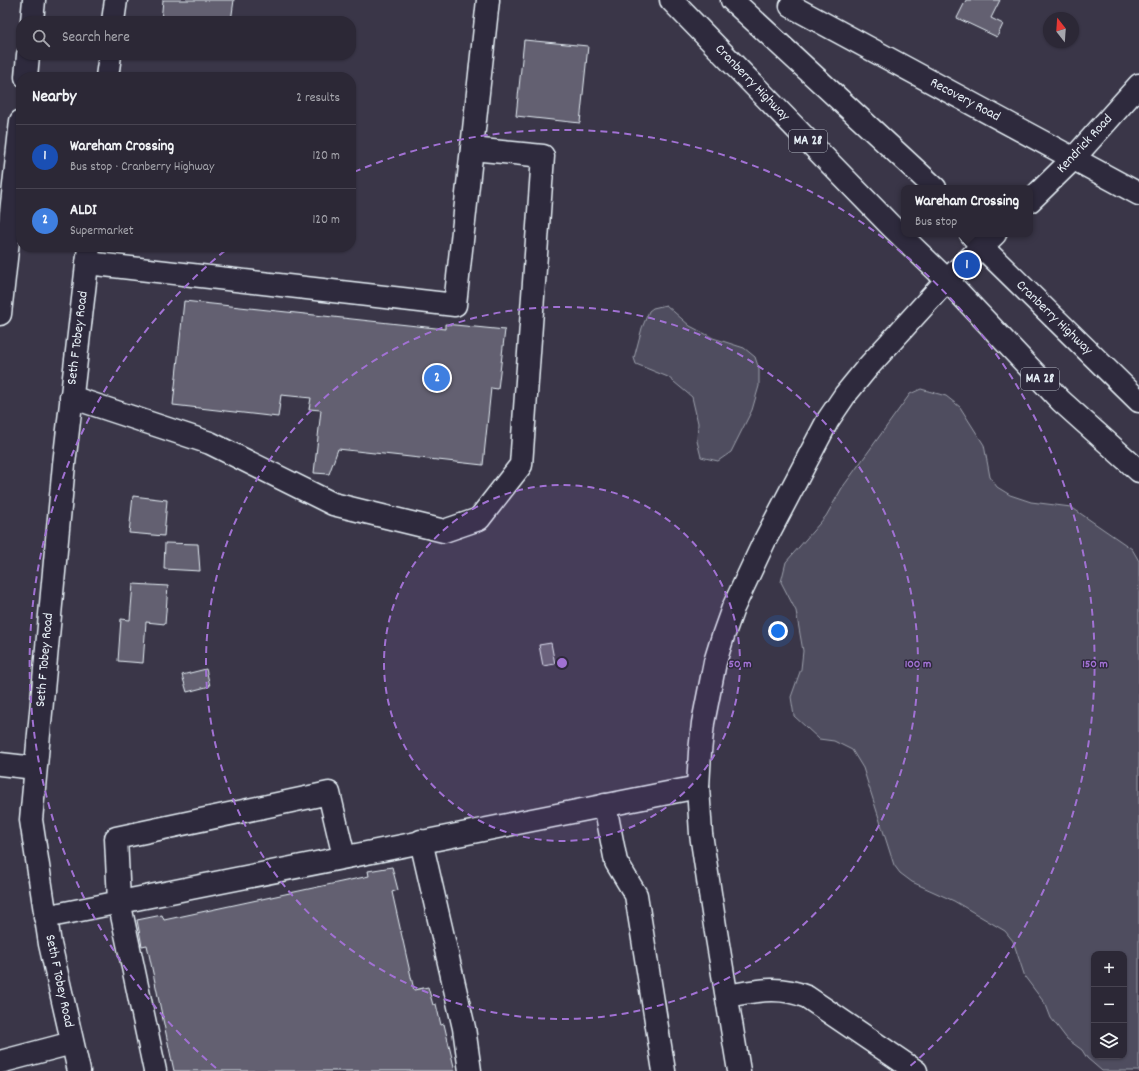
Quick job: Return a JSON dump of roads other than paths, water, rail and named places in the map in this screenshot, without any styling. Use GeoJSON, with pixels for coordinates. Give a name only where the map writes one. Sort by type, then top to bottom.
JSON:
{"type":"FeatureCollection","features":[{"type":"Feature","properties":{"kind":"street"},"geometry":{"type":"LineString","coordinates":[[32,16],[34,0]]}},
{"type":"Feature","properties":{"kind":"street"},"geometry":{"type":"LineString","coordinates":[[114,16],[116,0]]}},
{"type":"Feature","properties":{"kind":"street"},"geometry":{"type":"LineString","coordinates":[[88,255],[455,305],[488,0]]}},
{"type":"Feature","properties":{"kind":"street","name":"Cranberry Highway"},"geometry":{"type":"LineString","coordinates":[[671,0],[901,236]]}},
{"type":"Feature","properties":{"kind":"street"},"geometry":{"type":"LineString","coordinates":[[732,0],[932,185]]}},
{"type":"Feature","properties":{"kind":"street","name":"Recovery Road"},"geometry":{"type":"LineString","coordinates":[[791,6],[1139,194]]}},
{"type":"Feature","properties":{"kind":"street"},"geometry":{"type":"LineString","coordinates":[[26,72],[28,60]]}},
{"type":"Feature","properties":{"kind":"street"},"geometry":{"type":"LineString","coordinates":[[108,72],[109,60]]}},
{"type":"Feature","properties":{"kind":"street","name":"Kendrick Road"},"geometry":{"type":"LineString","coordinates":[[1033,198],[1073,159],[1139,85]]}},
{"type":"Feature","properties":{"kind":"street"},"geometry":{"type":"LineString","coordinates":[[71,397],[210,443],[333,504],[444,531],[479,519],[521,465],[543,156],[472,149]]}},
{"type":"Feature","properties":{"kind":"street"},"geometry":{"type":"LineString","coordinates":[[0,314],[16,167]]}},
{"type":"Feature","properties":{"kind":"street","name":"Cranberry Highway"},"geometry":{"type":"LineString","coordinates":[[902,237],[947,280],[1061,401],[1139,471]]}},
{"type":"Feature","properties":{"kind":"street"},"geometry":{"type":"LineString","coordinates":[[739,1071],[715,926],[702,834],[698,787],[703,723],[715,662],[733,608],[764,542],[828,420],[866,368],[947,280],[983,238]]}},
{"type":"Feature","properties":{"kind":"street","name":"Cranberry Highway"},"geometry":{"type":"LineString","coordinates":[[983,238],[1139,400]]}},
{"type":"Feature","properties":{"kind":"street","name":"Seth F Tobey Road"},"geometry":{"type":"LineString","coordinates":[[79,1071],[50,944],[31,820],[64,464],[88,255]]}},
{"type":"Feature","properties":{"kind":"street"},"geometry":{"type":"LineString","coordinates":[[0,764],[36,768]]}},
{"type":"Feature","properties":{"kind":"street"},"geometry":{"type":"LineString","coordinates":[[45,916],[698,787]]}},
{"type":"Feature","properties":{"kind":"street"},"geometry":{"type":"LineString","coordinates":[[156,1071],[119,901],[116,838],[329,793],[344,856]]}},
{"type":"Feature","properties":{"kind":"street"},"geometry":{"type":"LineString","coordinates":[[605,805],[616,862],[636,895],[664,1071]]}},
{"type":"Feature","properties":{"kind":"street"},"geometry":{"type":"LineString","coordinates":[[421,841],[464,1028],[470,1071]]}},
{"type":"Feature","properties":{"kind":"street"},"geometry":{"type":"LineString","coordinates":[[727,996],[774,989],[797,992],[807,997],[916,1071]]}},
{"type":"Feature","properties":{"kind":"street"},"geometry":{"type":"LineString","coordinates":[[0,1062],[72,1043]]}},
{"type":"Feature","properties":{"kind":"place","name":"Wareham Crossing"},"geometry":{"type":"Point","coordinates":[967,265]}},
{"type":"Feature","properties":{"kind":"place","name":"ALDI"},"geometry":{"type":"Point","coordinates":[437,378]}}]}
